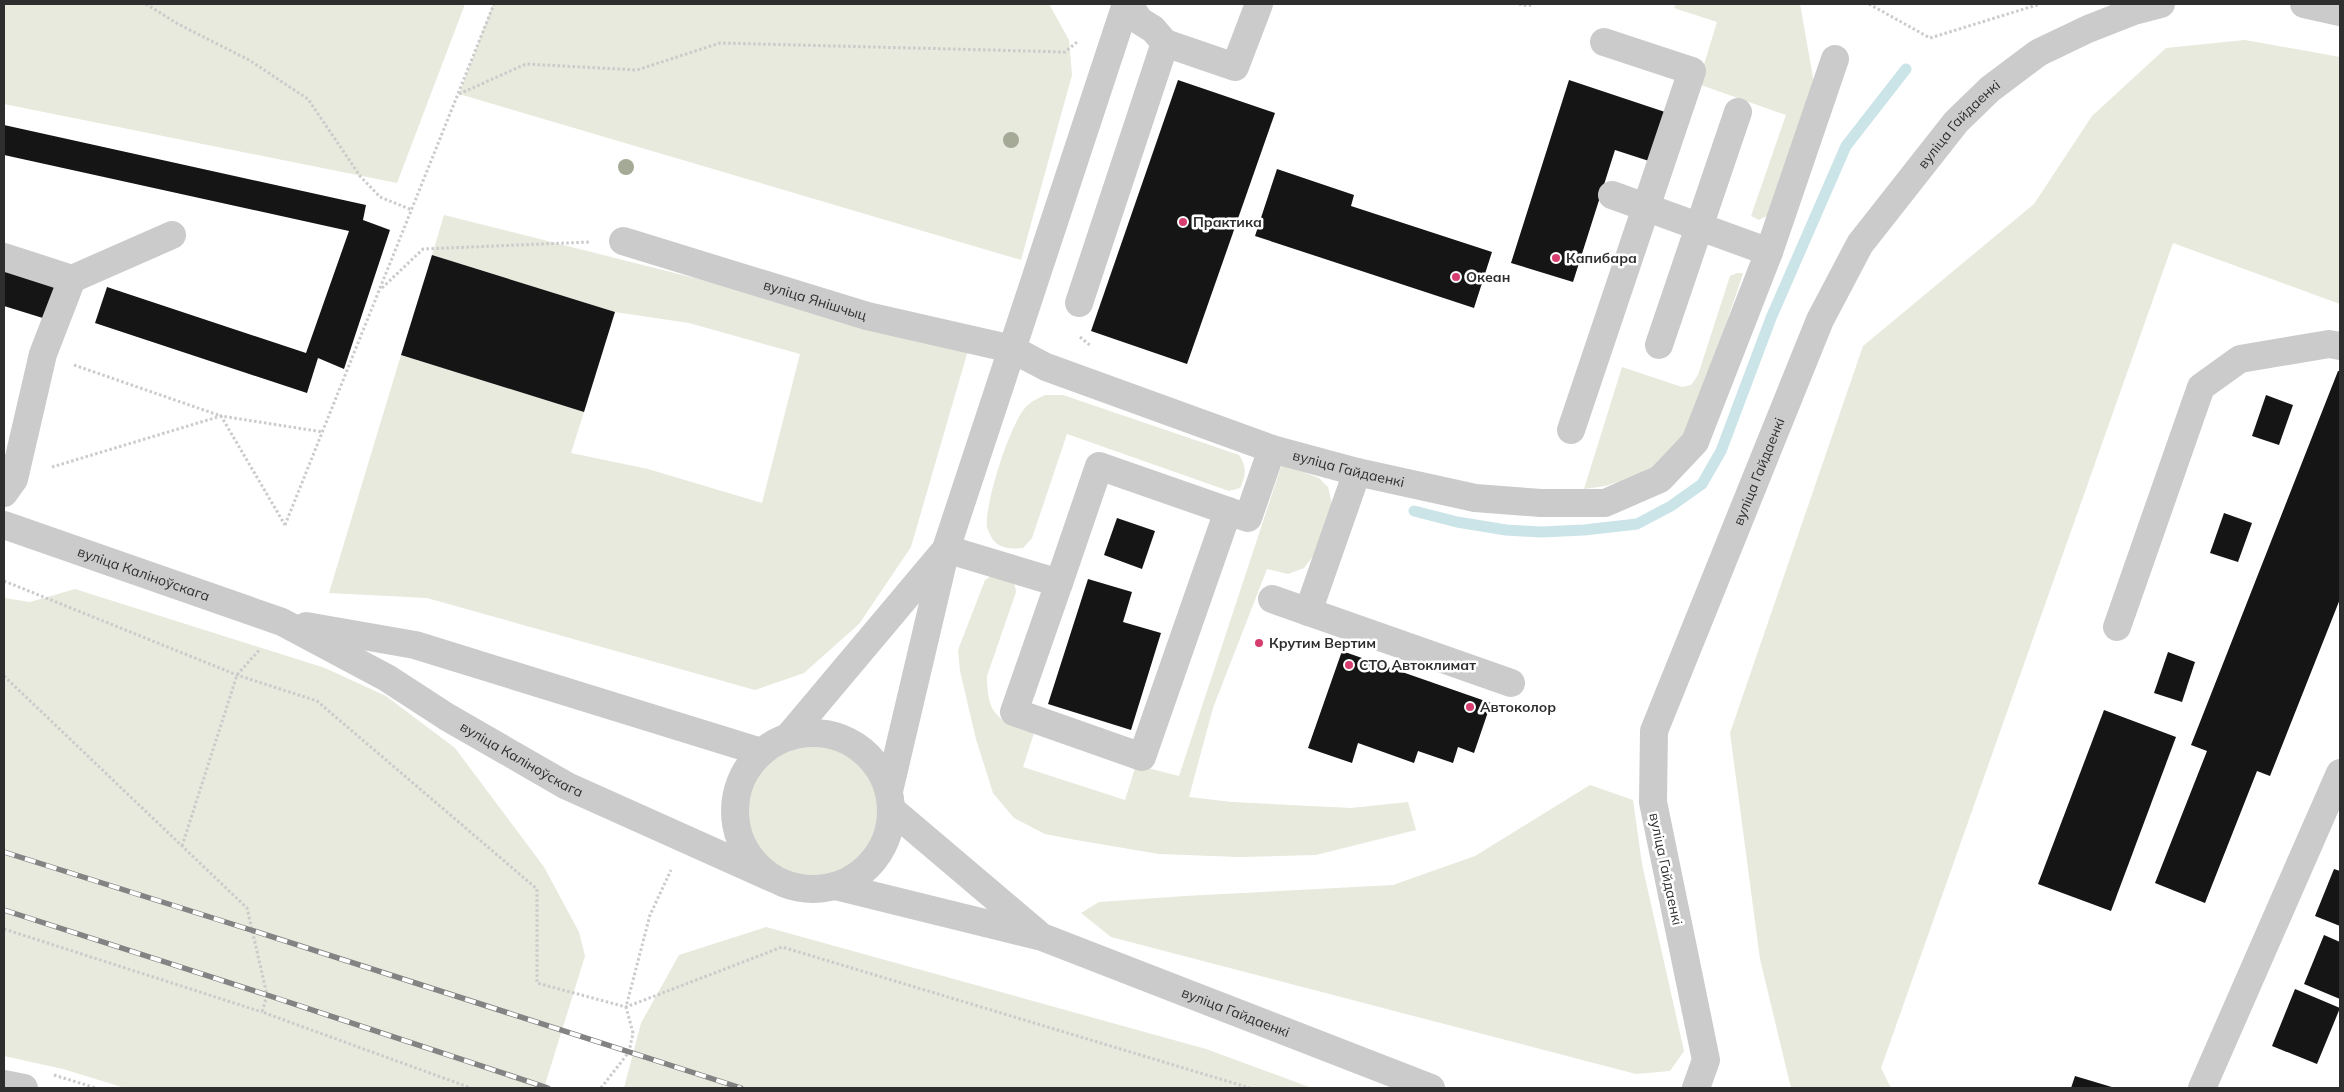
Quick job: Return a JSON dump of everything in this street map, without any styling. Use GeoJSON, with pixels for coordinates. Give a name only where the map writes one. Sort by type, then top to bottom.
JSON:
{"type":"FeatureCollection","features":[{"type":"Feature","properties":{"kind":"street"},"geometry":{"type":"LineString","coordinates":[[1127,4],[1140,21],[1153,29],[1165,43],[1235,67],[1259,4]]}},
{"type":"Feature","properties":{"kind":"street"},"geometry":{"type":"LineString","coordinates":[[891,801],[946,549],[1127,4]]}},
{"type":"Feature","properties":{"kind":"street","name":"вуліца Гайдаенкі"},"geometry":{"type":"LineString","coordinates":[[1696,1088],[1706,1060],[1652,802],[1654,731],[1820,320],[1860,244],[1956,122],[1990,89],[2038,53],[2088,28],[2134,11],[2161,4]]}},
{"type":"Feature","properties":{"kind":"street"},"geometry":{"type":"LineString","coordinates":[[2304,4],[2340,12]]}},
{"type":"Feature","properties":{"kind":"street"},"geometry":{"type":"LineString","coordinates":[[1571,430],[1692,71],[1604,42]]}},
{"type":"Feature","properties":{"kind":"street"},"geometry":{"type":"LineString","coordinates":[[1079,303],[1165,43]]}},
{"type":"Feature","properties":{"kind":"street","name":"вуліца Гайдаенкі"},"geometry":{"type":"LineString","coordinates":[[1012,349],[1046,367],[1272,449],[1357,472],[1475,498],[1541,503],[1604,503],[1660,479],[1695,442],[1769,252],[1835,60]]}},
{"type":"Feature","properties":{"kind":"street"},"geometry":{"type":"LineString","coordinates":[[1659,345],[1738,112]]}},
{"type":"Feature","properties":{"kind":"street"},"geometry":{"type":"LineString","coordinates":[[1612,196],[1769,252]]}},
{"type":"Feature","properties":{"kind":"street"},"geometry":{"type":"LineString","coordinates":[[4,257],[72,279],[172,235]]}},
{"type":"Feature","properties":{"kind":"street","name":"вуліца Янішчыц"},"geometry":{"type":"LineString","coordinates":[[623,241],[867,316],[1012,349]]}},
{"type":"Feature","properties":{"kind":"street"},"geometry":{"type":"LineString","coordinates":[[9,486],[43,354],[72,279]]}},
{"type":"Feature","properties":{"kind":"street"},"geometry":{"type":"LineString","coordinates":[[2117,627],[2201,387],[2240,359],[2328,344],[2340,346]]}},
{"type":"Feature","properties":{"kind":"street"},"geometry":{"type":"LineString","coordinates":[[1228,511],[1142,757],[1014,712],[1099,466],[1228,511],[1248,518],[1272,449]]}},
{"type":"Feature","properties":{"kind":"street"},"geometry":{"type":"LineString","coordinates":[[1308,612],[1357,472]]}},
{"type":"Feature","properties":{"kind":"street","name":"вуліца Каліноўскага"},"geometry":{"type":"LineString","coordinates":[[4,525],[282,622],[387,678],[447,717],[567,786],[772,878],[799,887],[813,889],[835,886],[854,878],[871,864],[882,848],[890,830],[891,801],[882,773],[870,757],[855,744],[837,736],[817,732],[789,736],[761,752],[747,767],[739,786],[735,806],[736,826],[743,847],[755,864],[772,878]]}},
{"type":"Feature","properties":{"kind":"street"},"geometry":{"type":"LineString","coordinates":[[946,549],[1059,582]]}},
{"type":"Feature","properties":{"kind":"street"},"geometry":{"type":"LineString","coordinates":[[789,736],[946,549]]}},
{"type":"Feature","properties":{"kind":"street"},"geometry":{"type":"LineString","coordinates":[[1272,598],[1511,684]]}},
{"type":"Feature","properties":{"kind":"street","name":"вуліца Каліноўскага"},"geometry":{"type":"LineString","coordinates":[[282,622],[416,645],[761,752]]}},
{"type":"Feature","properties":{"kind":"street"},"geometry":{"type":"LineString","coordinates":[[2202,1088],[2340,773]]}},
{"type":"Feature","properties":{"kind":"street","name":"вуліца Гайдаенкі"},"geometry":{"type":"LineString","coordinates":[[891,801],[1042,937]]}},
{"type":"Feature","properties":{"kind":"street","name":"вуліца Гайдаенкі"},"geometry":{"type":"LineString","coordinates":[[835,886],[1042,937],[1431,1088]]}},
{"type":"Feature","properties":{"kind":"street"},"geometry":{"type":"LineString","coordinates":[[4,1084],[24,1088]]}},
{"type":"Feature","properties":{"kind":"path"},"geometry":{"type":"LineString","coordinates":[[146,4],[178,24],[250,60],[308,99],[360,176],[380,197],[412,210]]}},
{"type":"Feature","properties":{"kind":"path"},"geometry":{"type":"LineString","coordinates":[[221,416],[285,525],[494,4]]}},
{"type":"Feature","properties":{"kind":"path"},"geometry":{"type":"LineString","coordinates":[[1520,4],[1528,6],[1533,4]]}},
{"type":"Feature","properties":{"kind":"path"},"geometry":{"type":"LineString","coordinates":[[1869,4],[1930,38],[2040,4]]}},
{"type":"Feature","properties":{"kind":"path"},"geometry":{"type":"LineString","coordinates":[[459,94],[526,64],[637,70],[720,43],[1065,52],[1080,40]]}},
{"type":"Feature","properties":{"kind":"path"},"geometry":{"type":"LineString","coordinates":[[380,290],[423,249],[623,241]]}},
{"type":"Feature","properties":{"kind":"path"},"geometry":{"type":"LineString","coordinates":[[1078,334],[1098,353]]}},
{"type":"Feature","properties":{"kind":"path"},"geometry":{"type":"LineString","coordinates":[[43,354],[221,416],[323,432]]}},
{"type":"Feature","properties":{"kind":"path"},"geometry":{"type":"LineString","coordinates":[[9,486],[221,416]]}},
{"type":"Feature","properties":{"kind":"path"},"geometry":{"type":"LineString","coordinates":[[4,581],[237,675],[317,701],[537,889],[537,982],[626,1007],[782,947],[1250,1088]]}},
{"type":"Feature","properties":{"kind":"path"},"geometry":{"type":"LineString","coordinates":[[182,846],[237,675],[282,622]]}},
{"type":"Feature","properties":{"kind":"path"},"geometry":{"type":"LineString","coordinates":[[4,676],[247,908],[267,995],[262,1012]]}},
{"type":"Feature","properties":{"kind":"path"},"geometry":{"type":"LineString","coordinates":[[601,1088],[629,1052],[633,1032],[626,1007],[650,915],[686,839]]}},
{"type":"Feature","properties":{"kind":"path"},"geometry":{"type":"LineString","coordinates":[[4,930],[262,1012],[471,1088]]}},
{"type":"Feature","properties":{"kind":"shaded area"},"geometry":{"type":"Polygon","coordinates":[[[4,4],[465,4],[397,183],[4,104],[4,4]]]}},
{"type":"Feature","properties":{"kind":"shaded area"},"geometry":{"type":"Polygon","coordinates":[[[493,4],[1049,4],[1069,40],[1072,75],[1021,260],[459,94],[493,4]]]}},
{"type":"Feature","properties":{"kind":"shaded area"},"geometry":{"type":"Polygon","coordinates":[[[1676,4],[1800,4],[1814,83],[1767,216],[1759,220],[1751,216],[1786,115],[1698,84],[1717,22],[1674,8],[1676,4]]]}},
{"type":"Feature","properties":{"kind":"shaded area"},"geometry":{"type":"Polygon","coordinates":[[[2245,40],[2340,57],[2340,304],[2173,243],[1881,1068],[1891,1088],[1791,1088],[1760,959],[1730,733],[1863,346],[2034,204],[2092,116],[2166,48],[2245,40]]]}},
{"type":"Feature","properties":{"kind":"shaded area"},"geometry":{"type":"Polygon","coordinates":[[[444,215],[969,347],[911,547],[859,624],[804,673],[755,690],[427,598],[329,593],[401,355],[584,412],[571,453],[648,469],[762,503],[800,354],[689,323],[615,312],[432,255],[444,215]]]}},
{"type":"Feature","properties":{"kind":"shaded area"},"geometry":{"type":"Polygon","coordinates":[[[1743,273],[1689,431],[1648,473],[1605,486],[1584,489],[1622,367],[1682,387],[1691,385],[1698,375],[1730,276],[1743,273]]]}},
{"type":"Feature","properties":{"kind":"shaded area"},"geometry":{"type":"Polygon","coordinates":[[[1045,395],[1063,395],[1239,455],[1245,471],[1240,488],[1229,491],[1067,434],[1032,538],[1023,548],[1000,546],[993,540],[987,527],[987,516],[994,483],[1007,444],[1021,413],[1030,404],[1045,395]]]}},
{"type":"Feature","properties":{"kind":"shaded area"},"geometry":{"type":"Polygon","coordinates":[[[1282,464],[1319,478],[1328,487],[1332,504],[1313,556],[1304,568],[1288,574],[1267,569],[1213,708],[1189,797],[1232,802],[1351,808],[1408,802],[1416,830],[1316,855],[1239,857],[1159,854],[1076,840],[1045,834],[1014,818],[993,793],[976,739],[960,671],[958,650],[985,580],[993,575],[1014,580],[1016,592],[987,676],[989,701],[997,715],[1012,725],[1034,733],[1023,767],[1125,800],[1136,765],[1179,776],[1282,464]]]}},
{"type":"Feature","properties":{"kind":"shaded area"},"geometry":{"type":"Polygon","coordinates":[[[75,589],[325,668],[386,696],[455,748],[544,867],[579,932],[585,956],[544,1088],[125,1088],[63,1069],[4,1056],[4,598],[30,602],[75,589]]]}},
{"type":"Feature","properties":{"kind":"shaded area"},"geometry":{"type":"Polygon","coordinates":[[[813,741],[839,747],[861,761],[875,783],[881,809],[875,835],[861,857],[839,871],[813,877],[787,871],[765,857],[751,835],[745,809],[751,783],[765,761],[787,747],[813,741]]]}},
{"type":"Feature","properties":{"kind":"shaded area"},"geometry":{"type":"Polygon","coordinates":[[[1590,785],[1633,800],[1642,864],[1684,1051],[1670,1071],[1636,1074],[1111,937],[1081,913],[1099,902],[1393,885],[1475,856],[1590,785]]]}},
{"type":"Feature","properties":{"kind":"shaded area"},"geometry":{"type":"Polygon","coordinates":[[[766,927],[1206,1049],[1312,1088],[624,1088],[641,1023],[679,955],[766,927]]]}},
{"type":"Feature","properties":{"kind":"building","name":"Практика"},"geometry":{"type":"Polygon","coordinates":[[[1178,80],[1275,113],[1187,364],[1091,331],[1178,80]]]}},
{"type":"Feature","properties":{"kind":"building"},"geometry":{"type":"Polygon","coordinates":[[[1569,80],[1665,112],[1649,161],[1615,150],[1573,282],[1511,263],[1569,80]]]}},
{"type":"Feature","properties":{"kind":"building"},"geometry":{"type":"Polygon","coordinates":[[[4,125],[366,205],[363,220],[390,230],[344,369],[318,358],[307,393],[95,323],[107,287],[306,353],[349,231],[4,155],[4,125]]]}},
{"type":"Feature","properties":{"kind":"building"},"geometry":{"type":"Polygon","coordinates":[[[1277,169],[1354,195],[1351,206],[1492,252],[1474,308],[1255,236],[1277,169]]]}},
{"type":"Feature","properties":{"kind":"building"},"geometry":{"type":"Polygon","coordinates":[[[432,255],[615,312],[584,412],[401,355],[432,255]]]}},
{"type":"Feature","properties":{"kind":"building"},"geometry":{"type":"Polygon","coordinates":[[[4,270],[57,287],[46,319],[4,306],[4,270]]]}},
{"type":"Feature","properties":{"kind":"building"},"geometry":{"type":"Polygon","coordinates":[[[2338,371],[2340,371],[2340,599],[2270,776],[2257,771],[2205,903],[2155,883],[2207,751],[2191,745],[2338,371]]]}},
{"type":"Feature","properties":{"kind":"building"},"geometry":{"type":"Polygon","coordinates":[[[2266,395],[2293,405],[2279,445],[2252,436],[2266,395]]]}},
{"type":"Feature","properties":{"kind":"building"},"geometry":{"type":"Polygon","coordinates":[[[2224,513],[2252,523],[2238,562],[2210,553],[2224,513]]]}},
{"type":"Feature","properties":{"kind":"building"},"geometry":{"type":"Polygon","coordinates":[[[1117,518],[1155,531],[1142,569],[1104,555],[1117,518]]]}},
{"type":"Feature","properties":{"kind":"building"},"geometry":{"type":"Polygon","coordinates":[[[1088,579],[1132,592],[1123,622],[1161,633],[1131,730],[1048,704],[1088,579]]]}},
{"type":"Feature","properties":{"kind":"building"},"geometry":{"type":"Polygon","coordinates":[[[1342,651],[1491,703],[1474,753],[1458,747],[1453,763],[1418,751],[1414,763],[1358,743],[1352,763],[1308,748],[1342,651]]]}},
{"type":"Feature","properties":{"kind":"building"},"geometry":{"type":"Polygon","coordinates":[[[2168,652],[2195,662],[2182,702],[2154,693],[2168,652]]]}},
{"type":"Feature","properties":{"kind":"building"},"geometry":{"type":"Polygon","coordinates":[[[2104,710],[2176,737],[2111,911],[2038,884],[2104,710]]]}},
{"type":"Feature","properties":{"kind":"building"},"geometry":{"type":"Polygon","coordinates":[[[2334,869],[2340,871],[2340,926],[2315,916],[2334,869]]]}},
{"type":"Feature","properties":{"kind":"building"},"geometry":{"type":"Polygon","coordinates":[[[2324,935],[2340,942],[2340,999],[2304,984],[2324,935]]]}},
{"type":"Feature","properties":{"kind":"building"},"geometry":{"type":"Polygon","coordinates":[[[2295,989],[2340,1008],[2317,1064],[2272,1046],[2295,989]]]}},
{"type":"Feature","properties":{"kind":"building"},"geometry":{"type":"Polygon","coordinates":[[[2075,1076],[2115,1088],[2071,1088],[2075,1076]]]}},
{"type":"Feature","properties":{"kind":"waterway"},"geometry":{"type":"LineString","coordinates":[[1414,511],[1457,522],[1506,530],[1541,532],[1584,530],[1637,524],[1671,506],[1702,484],[1721,451],[1771,318],[1846,146],[1906,69]]}},
{"type":"Feature","properties":{"kind":"railway"},"geometry":{"type":"LineString","coordinates":[[4,852],[741,1088]]}},
{"type":"Feature","properties":{"kind":"railway"},"geometry":{"type":"LineString","coordinates":[[4,910],[548,1088]]}},
{"type":"Feature","properties":{"kind":"place","name":"Практика"},"geometry":{"type":"Point","coordinates":[1183,222]}},
{"type":"Feature","properties":{"kind":"place","name":"Капибара"},"geometry":{"type":"Point","coordinates":[1556,258]}},
{"type":"Feature","properties":{"kind":"place","name":"Океан"},"geometry":{"type":"Point","coordinates":[1456,277]}},
{"type":"Feature","properties":{"kind":"place","name":"Крутим Вертим"},"geometry":{"type":"Point","coordinates":[1259,643]}},
{"type":"Feature","properties":{"kind":"place","name":"СТО Автоклимат"},"geometry":{"type":"Point","coordinates":[1349,665]}},
{"type":"Feature","properties":{"kind":"place","name":"Автоколор"},"geometry":{"type":"Point","coordinates":[1470,707]}}]}
